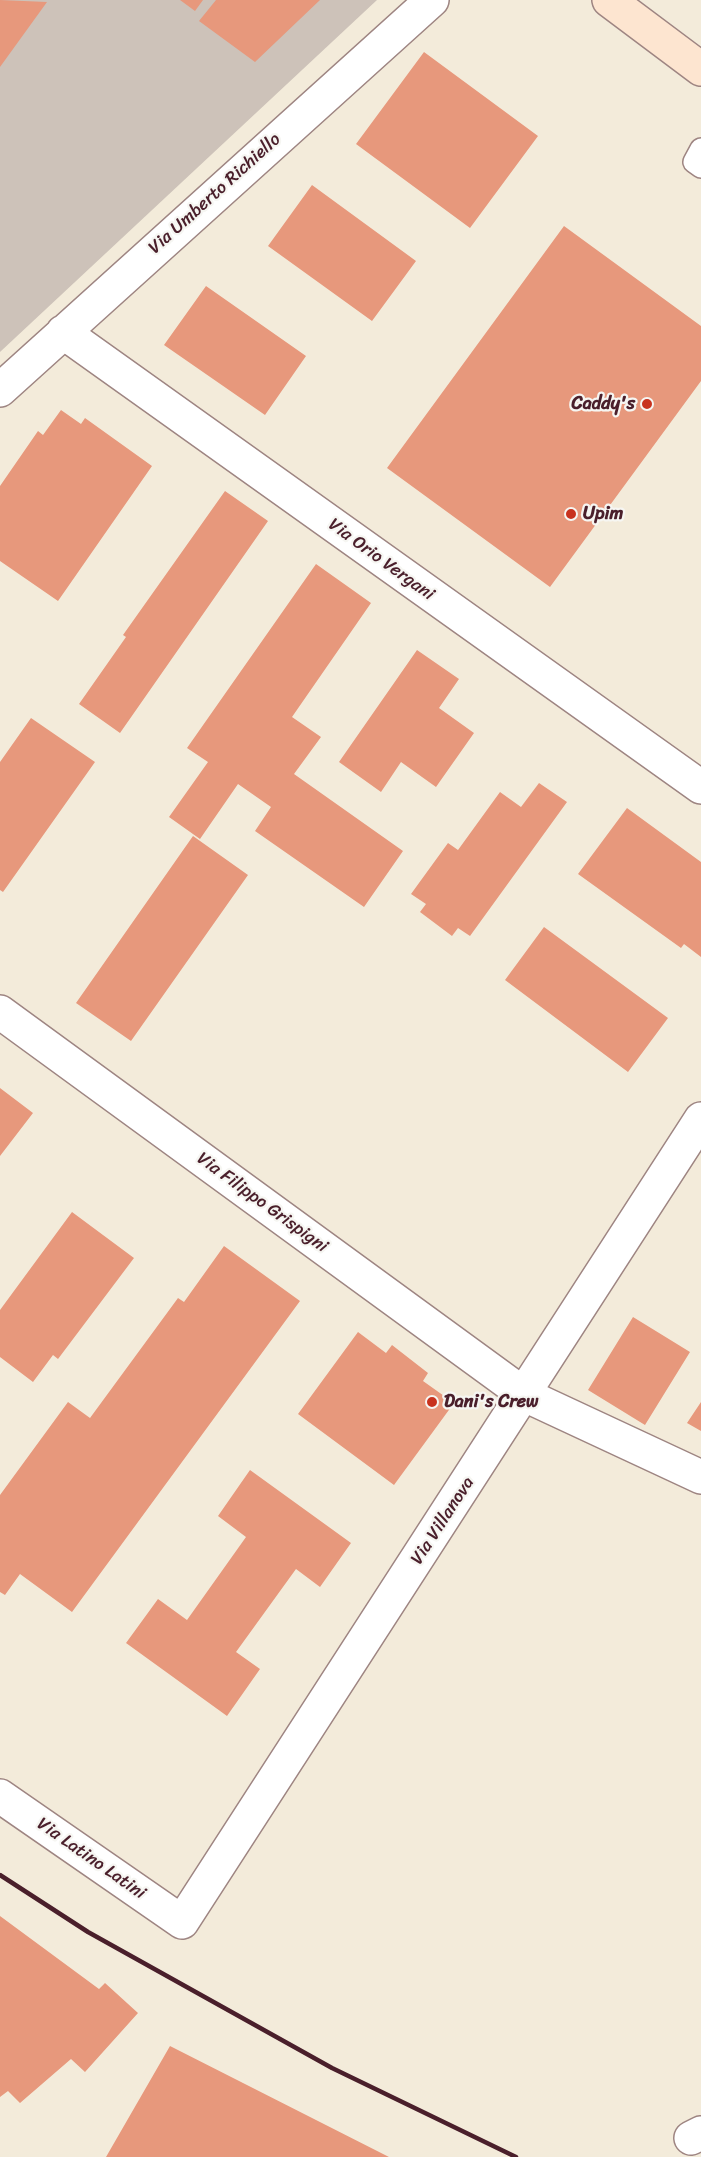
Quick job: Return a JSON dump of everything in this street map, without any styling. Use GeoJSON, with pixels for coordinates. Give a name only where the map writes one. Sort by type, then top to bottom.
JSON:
{"type":"FeatureCollection","features":[{"type":"Feature","properties":{"kind":"street","name":"Via Umberto Richiello"},"geometry":{"type":"LineString","coordinates":[[0,390],[432,0]]}},
{"type":"Feature","properties":{"kind":"street"},"geometry":{"type":"LineString","coordinates":[[609,0],[701,69]]}},
{"type":"Feature","properties":{"kind":"street","name":"Via Orio Vergani"},"geometry":{"type":"LineString","coordinates":[[63,332],[701,787]]}},
{"type":"Feature","properties":{"kind":"street","name":"Via Filippo Grispigni"},"geometry":{"type":"LineString","coordinates":[[0,1012],[525,1395],[701,1477]]}},
{"type":"Feature","properties":{"kind":"street","name":"Via Villanova"},"geometry":{"type":"LineString","coordinates":[[182,1922],[525,1395],[701,1119]]}},
{"type":"Feature","properties":{"kind":"street","name":"Via Latino Latini"},"geometry":{"type":"LineString","coordinates":[[0,1796],[182,1922]]}},
{"type":"Feature","properties":{"kind":"lane"},"geometry":{"type":"LineString","coordinates":[[701,149],[694,162],[701,166]]}},
{"type":"Feature","properties":{"kind":"shaded area"},"geometry":{"type":"Polygon","coordinates":[[[0,0],[377,0],[0,352],[0,0]]]}},
{"type":"Feature","properties":{"kind":"building"},"geometry":{"type":"Polygon","coordinates":[[[0,0],[47,2],[0,67],[0,0]]]}},
{"type":"Feature","properties":{"kind":"building"},"geometry":{"type":"Polygon","coordinates":[[[180,0],[203,0],[195,11],[180,0]]]}},
{"type":"Feature","properties":{"kind":"building"},"geometry":{"type":"Polygon","coordinates":[[[216,0],[320,0],[255,62],[199,21],[216,0]]]}},
{"type":"Feature","properties":{"kind":"building"},"geometry":{"type":"Polygon","coordinates":[[[424,52],[538,136],[470,228],[356,144],[424,52]]]}},
{"type":"Feature","properties":{"kind":"building"},"geometry":{"type":"Polygon","coordinates":[[[312,185],[416,261],[372,321],[268,246],[312,185]]]}},
{"type":"Feature","properties":{"kind":"building"},"geometry":{"type":"Polygon","coordinates":[[[564,226],[701,326],[701,381],[550,587],[387,468],[564,226]]]}},
{"type":"Feature","properties":{"kind":"building"},"geometry":{"type":"Polygon","coordinates":[[[206,286],[306,356],[265,415],[164,345],[206,286]]]}},
{"type":"Feature","properties":{"kind":"building"},"geometry":{"type":"Polygon","coordinates":[[[61,410],[81,424],[85,418],[152,466],[58,601],[0,561],[0,486],[38,431],[43,435],[61,410]]]}},
{"type":"Feature","properties":{"kind":"building"},"geometry":{"type":"Polygon","coordinates":[[[225,491],[268,521],[120,733],[79,704],[126,637],[123,635],[225,491]]]}},
{"type":"Feature","properties":{"kind":"building"},"geometry":{"type":"Polygon","coordinates":[[[316,564],[371,603],[292,717],[321,737],[294,774],[403,851],[364,907],[255,831],[271,807],[238,784],[200,839],[169,817],[208,762],[187,748],[316,564]]]}},
{"type":"Feature","properties":{"kind":"building"},"geometry":{"type":"Polygon","coordinates":[[[417,650],[459,679],[439,708],[474,733],[436,787],[401,762],[381,792],[339,762],[417,650]]]}},
{"type":"Feature","properties":{"kind":"building"},"geometry":{"type":"Polygon","coordinates":[[[31,718],[95,762],[3,892],[0,890],[0,762],[31,718]]]}},
{"type":"Feature","properties":{"kind":"building"},"geometry":{"type":"Polygon","coordinates":[[[539,783],[567,802],[470,936],[458,928],[452,936],[420,912],[426,904],[411,894],[448,843],[458,850],[500,792],[521,807],[539,783]]]}},
{"type":"Feature","properties":{"kind":"building"},"geometry":{"type":"Polygon","coordinates":[[[627,808],[701,862],[701,957],[684,944],[681,948],[578,874],[627,808]]]}},
{"type":"Feature","properties":{"kind":"building"},"geometry":{"type":"Polygon","coordinates":[[[193,836],[248,875],[131,1041],[76,1003],[193,836]]]}},
{"type":"Feature","properties":{"kind":"building"},"geometry":{"type":"Polygon","coordinates":[[[544,927],[668,1018],[628,1072],[505,980],[544,927]]]}},
{"type":"Feature","properties":{"kind":"building"},"geometry":{"type":"Polygon","coordinates":[[[0,1088],[33,1113],[0,1156],[0,1088]]]}},
{"type":"Feature","properties":{"kind":"building"},"geometry":{"type":"Polygon","coordinates":[[[72,1212],[134,1258],[58,1359],[53,1355],[33,1382],[0,1357],[0,1310],[72,1212]]]}},
{"type":"Feature","properties":{"kind":"building"},"geometry":{"type":"Polygon","coordinates":[[[224,1246],[300,1301],[72,1612],[20,1574],[5,1595],[0,1592],[0,1495],[68,1402],[90,1418],[178,1298],[184,1302],[224,1246]]]}},
{"type":"Feature","properties":{"kind":"building"},"geometry":{"type":"Polygon","coordinates":[[[633,1317],[690,1352],[645,1425],[588,1390],[633,1317]]]}},
{"type":"Feature","properties":{"kind":"building"},"geometry":{"type":"Polygon","coordinates":[[[358,1332],[386,1353],[392,1345],[428,1373],[423,1381],[454,1403],[394,1485],[298,1414],[358,1332]]]}},
{"type":"Feature","properties":{"kind":"building"},"geometry":{"type":"Polygon","coordinates":[[[701,1402],[701,1431],[687,1423],[701,1402]]]}},
{"type":"Feature","properties":{"kind":"building"},"geometry":{"type":"Polygon","coordinates":[[[250,1470],[351,1543],[320,1587],[296,1569],[236,1652],[260,1669],[227,1716],[126,1643],[158,1599],[187,1620],[246,1537],[218,1516],[250,1470]]]}},
{"type":"Feature","properties":{"kind":"building"},"geometry":{"type":"Polygon","coordinates":[[[0,1916],[99,1989],[105,1983],[138,2013],[85,2072],[71,2059],[20,2103],[8,2091],[0,2097],[0,1916]]]}},
{"type":"Feature","properties":{"kind":"building"},"geometry":{"type":"Polygon","coordinates":[[[170,2046],[389,2157],[106,2157],[170,2046]]]}},
{"type":"Feature","properties":{"kind":"railway"},"geometry":{"type":"LineString","coordinates":[[0,1875],[88,1932],[332,2068],[516,2157]]}},
{"type":"Feature","properties":{"kind":"place","name":"Caddy's"},"geometry":{"type":"Point","coordinates":[647,404]}},
{"type":"Feature","properties":{"kind":"place","name":"Upim"},"geometry":{"type":"Point","coordinates":[571,514]}},
{"type":"Feature","properties":{"kind":"place","name":"Dani's Crew"},"geometry":{"type":"Point","coordinates":[432,1402]}}]}
